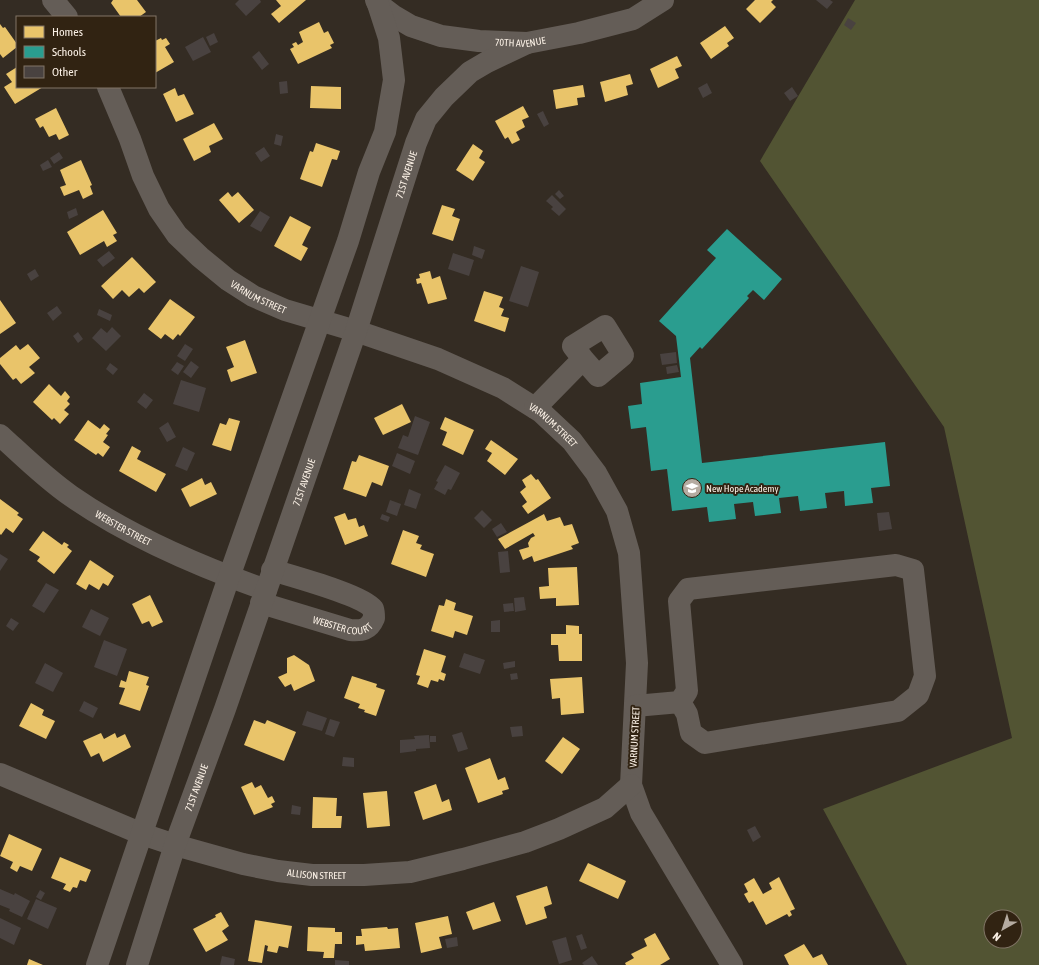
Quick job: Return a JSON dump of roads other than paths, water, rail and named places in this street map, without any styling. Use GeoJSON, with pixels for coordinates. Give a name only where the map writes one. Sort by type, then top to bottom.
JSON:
{"type":"FeatureCollection","features":[{"type":"Feature","properties":{"kind":"street"},"geometry":{"type":"LineString","coordinates":[[53,0],[66,16]]}},
{"type":"Feature","properties":{"kind":"street","name":"70TH AVENUE"},"geometry":{"type":"LineString","coordinates":[[377,2],[394,16],[411,26],[441,36],[479,41],[527,43],[578,33],[634,18],[663,0]]}},
{"type":"Feature","properties":{"kind":"street"},"geometry":{"type":"LineString","coordinates":[[97,965],[229,577],[348,241],[369,172],[385,132],[394,80],[388,38],[377,2]]}},
{"type":"Feature","properties":{"kind":"street","name":"71ST AVENUE"},"geometry":{"type":"LineString","coordinates":[[137,965],[175,844],[200,780],[356,331],[416,143],[426,119],[444,97],[470,72],[487,62],[527,43]]}},
{"type":"Feature","properties":{"kind":"street","name":"VARNUM STREET"},"geometry":{"type":"LineString","coordinates":[[108,88],[130,139],[143,176],[159,209],[177,235],[200,257],[228,280],[253,296],[285,310],[356,331],[438,359],[503,388],[541,412],[572,441],[596,473],[617,511],[629,553],[637,663],[631,785],[642,813],[732,965]]}},
{"type":"Feature","properties":{"kind":"street"},"geometry":{"type":"LineString","coordinates":[[385,132],[416,143]]}},
{"type":"Feature","properties":{"kind":"street"},"geometry":{"type":"LineString","coordinates":[[535,408],[583,359]]}},
{"type":"Feature","properties":{"kind":"street","name":"WEBSTER STREET"},"geometry":{"type":"LineString","coordinates":[[0,435],[31,464],[71,496],[124,530],[229,577],[266,588]]}},
{"type":"Feature","properties":{"kind":"street"},"geometry":{"type":"LineString","coordinates":[[896,565],[913,570],[925,676],[918,695],[898,711],[705,743],[691,733],[687,714],[680,702],[687,691],[679,601],[688,589],[896,565]]}},
{"type":"Feature","properties":{"kind":"street"},"geometry":{"type":"LineString","coordinates":[[635,706],[680,702]]}},
{"type":"Feature","properties":{"kind":"street","name":"ALLISON STREET"},"geometry":{"type":"LineString","coordinates":[[0,774],[142,834],[243,864],[278,871],[312,875],[364,875],[410,872],[525,842],[560,829],[604,808],[631,785]]}},
{"type":"Feature","properties":{"kind":"place","name":"New Hope Academy"},"geometry":{"type":"Point","coordinates":[692,488]}}]}
